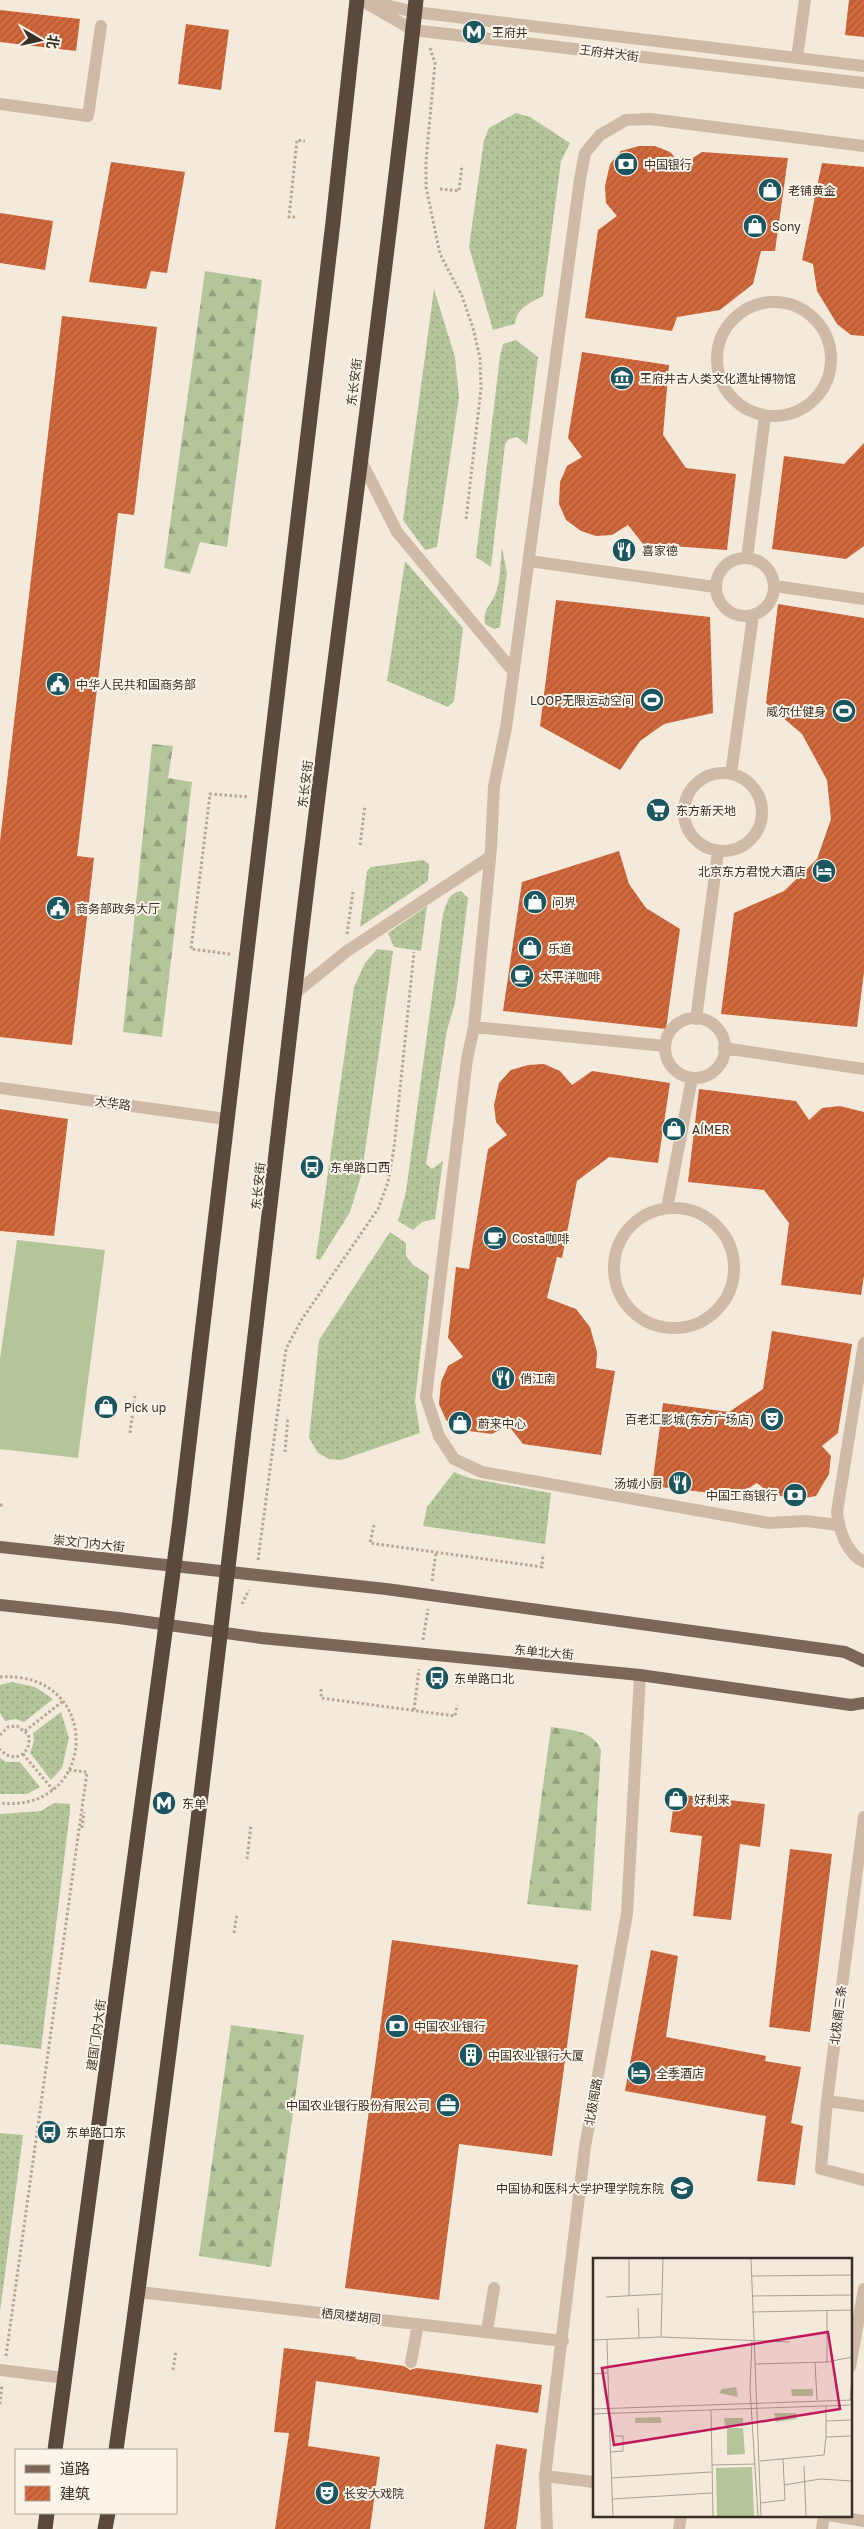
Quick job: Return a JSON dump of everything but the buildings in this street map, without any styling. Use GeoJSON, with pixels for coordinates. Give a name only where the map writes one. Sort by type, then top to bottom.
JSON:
{"type":"FeatureCollection","features":[{"type":"Feature","properties":{"kind":"highway"},"geometry":{"type":"LineString","coordinates":[[174,1566],[359,0]]}},
{"type":"Feature","properties":{"kind":"highway","name":"东长安街"},"geometry":{"type":"LineString","coordinates":[[221,1632],[294,994],[360,459],[418,30],[416,6]]}},
{"type":"Feature","properties":{"kind":"highway","name":"建国门内大街"},"geometry":{"type":"LineString","coordinates":[[55,2449],[174,1566]]}},
{"type":"Feature","properties":{"kind":"highway"},"geometry":{"type":"LineString","coordinates":[[116,2449],[139,2292],[221,1632]]}},
{"type":"Feature","properties":{"kind":"highway"},"geometry":{"type":"LineString","coordinates":[[45,2529],[47,2514]]}},
{"type":"Feature","properties":{"kind":"highway"},"geometry":{"type":"LineString","coordinates":[[105,2529],[108,2514]]}},
{"type":"Feature","properties":{"kind":"main road","name":"崇文门内大街"},"geometry":{"type":"LineString","coordinates":[[0,1547],[228,1572]]}},
{"type":"Feature","properties":{"kind":"main road"},"geometry":{"type":"LineString","coordinates":[[228,1572],[386,1589],[666,1626],[845,1652],[864,1661]]}},
{"type":"Feature","properties":{"kind":"main road"},"geometry":{"type":"LineString","coordinates":[[0,1606],[167,1624]]}},
{"type":"Feature","properties":{"kind":"main road","name":"东单北大街"},"geometry":{"type":"LineString","coordinates":[[167,1624],[221,1632],[640,1675],[851,1705],[864,1703]]}},
{"type":"Feature","properties":{"kind":"street","name":"王府井大街"},"geometry":{"type":"LineString","coordinates":[[359,0],[418,30],[864,83]]}},
{"type":"Feature","properties":{"kind":"street","name":"王府井大街"},"geometry":{"type":"LineString","coordinates":[[365,0],[864,66]]}},
{"type":"Feature","properties":{"kind":"street"},"geometry":{"type":"LineString","coordinates":[[798,58],[805,0]]}},
{"type":"Feature","properties":{"kind":"street"},"geometry":{"type":"LineString","coordinates":[[0,104],[88,116],[101,26]]}},
{"type":"Feature","properties":{"kind":"street"},"geometry":{"type":"LineString","coordinates":[[838,1525],[806,1521],[769,1523],[482,1472],[454,1459],[439,1436],[426,1397],[466,1059],[474,1027],[490,857],[494,786],[506,728],[585,153],[600,135],[626,120],[650,120],[864,146]]}},
{"type":"Feature","properties":{"kind":"street"},"geometry":{"type":"LineString","coordinates":[[766,302],[784,303],[803,310],[818,322],[828,340],[831,359],[828,379],[818,396],[803,409],[784,416],[765,416],[748,410],[733,400],[723,385],[717,368],[718,350],[723,332],[734,318],[749,308],[766,302]]}},
{"type":"Feature","properties":{"kind":"street"},"geometry":{"type":"LineString","coordinates":[[747,558],[765,416]]}},
{"type":"Feature","properties":{"kind":"street"},"geometry":{"type":"LineString","coordinates":[[360,459],[397,532],[514,671]]}},
{"type":"Feature","properties":{"kind":"street"},"geometry":{"type":"LineString","coordinates":[[747,558],[756,560],[769,570],[775,586],[774,596],[769,605],[753,616],[735,616],[720,604],[715,587],[722,569],[738,559],[747,558]]}},
{"type":"Feature","properties":{"kind":"street"},"geometry":{"type":"LineString","coordinates":[[529,561],[715,587]]}},
{"type":"Feature","properties":{"kind":"street"},"geometry":{"type":"LineString","coordinates":[[775,586],[864,599]]}},
{"type":"Feature","properties":{"kind":"street"},"geometry":{"type":"LineString","coordinates":[[731,774],[753,616]]}},
{"type":"Feature","properties":{"kind":"street"},"geometry":{"type":"LineString","coordinates":[[731,774],[743,778],[754,787],[760,798],[762,812],[760,825],[754,837],[744,846],[732,851],[718,852],[706,848],[692,836],[684,819],[684,806],[688,794],[696,784],[712,775],[731,774]]}},
{"type":"Feature","properties":{"kind":"street"},"geometry":{"type":"LineString","coordinates":[[696,1019],[718,852]]}},
{"type":"Feature","properties":{"kind":"street"},"geometry":{"type":"LineString","coordinates":[[294,994],[347,951],[490,857]]}},
{"type":"Feature","properties":{"kind":"street"},"geometry":{"type":"LineString","coordinates":[[688,1019],[705,1020],[719,1031],[724,1048],[723,1058],[718,1066],[702,1077],[692,1078],[674,1070],[668,1062],[665,1046],[669,1034],[674,1027],[688,1019]]}},
{"type":"Feature","properties":{"kind":"street"},"geometry":{"type":"LineString","coordinates":[[474,1027],[665,1046]]}},
{"type":"Feature","properties":{"kind":"street"},"geometry":{"type":"LineString","coordinates":[[724,1048],[864,1069]]}},
{"type":"Feature","properties":{"kind":"street"},"geometry":{"type":"LineString","coordinates":[[667,1208],[692,1078]]}},
{"type":"Feature","properties":{"kind":"street","name":"大华路"},"geometry":{"type":"LineString","coordinates":[[0,1088],[226,1119]]}},
{"type":"Feature","properties":{"kind":"street"},"geometry":{"type":"LineString","coordinates":[[667,1208],[687,1209],[706,1217],[721,1230],[731,1248],[733,1262],[730,1288],[720,1306],[705,1319],[686,1327],[666,1328],[648,1322],[632,1312],[620,1296],[614,1277],[614,1258],[620,1239],[632,1224],[648,1213],[667,1208]]}},
{"type":"Feature","properties":{"kind":"street"},"geometry":{"type":"LineString","coordinates":[[864,1343],[837,1512],[838,1525],[847,1546],[864,1562]]}},
{"type":"Feature","properties":{"kind":"street","name":"北极阁路"},"geometry":{"type":"LineString","coordinates":[[547,2529],[545,2476],[586,2147],[626,1914],[640,1675]]}},
{"type":"Feature","properties":{"kind":"street","name":"北极阁三条"},"geometry":{"type":"LineString","coordinates":[[864,1817],[827,2101],[821,2169],[864,2180]]}},
{"type":"Feature","properties":{"kind":"street"},"geometry":{"type":"LineString","coordinates":[[827,2101],[864,2106]]}},
{"type":"Feature","properties":{"kind":"street"},"geometry":{"type":"LineString","coordinates":[[487,2331],[494,2288]]}},
{"type":"Feature","properties":{"kind":"street"},"geometry":{"type":"LineString","coordinates":[[852,2356],[864,2289]]}},
{"type":"Feature","properties":{"kind":"street","name":"栖凤楼胡同"},"geometry":{"type":"LineString","coordinates":[[139,2292],[563,2341]]}},
{"type":"Feature","properties":{"kind":"street"},"geometry":{"type":"LineString","coordinates":[[411,2362],[418,2324]]}},
{"type":"Feature","properties":{"kind":"street"},"geometry":{"type":"LineString","coordinates":[[2,2370],[64,2378]]}},
{"type":"Feature","properties":{"kind":"street"},"geometry":{"type":"LineString","coordinates":[[545,2476],[593,2482]]}},
{"type":"Feature","properties":{"kind":"street"},"geometry":{"type":"LineString","coordinates":[[679,2529],[681,2516]]}},
{"type":"Feature","properties":{"kind":"street"},"geometry":{"type":"LineString","coordinates":[[822,2529],[824,2516]]}},
{"type":"Feature","properties":{"kind":"street"},"geometry":{"type":"LineString","coordinates":[[834,2516],[864,2521]]}},
{"type":"Feature","properties":{"kind":"path"},"geometry":{"type":"LineString","coordinates":[[418,30],[436,63],[426,161],[426,187],[440,254],[462,296],[473,328],[480,358],[481,389],[466,520]]}},
{"type":"Feature","properties":{"kind":"path"},"geometry":{"type":"LineString","coordinates":[[296,217],[289,217],[297,140],[305,141]]}},
{"type":"Feature","properties":{"kind":"path"},"geometry":{"type":"LineString","coordinates":[[440,189],[459,191],[462,165]]}},
{"type":"Feature","properties":{"kind":"path"},"geometry":{"type":"LineString","coordinates":[[245,956],[191,949],[210,794],[264,798]]}},
{"type":"Feature","properties":{"kind":"path"},"geometry":{"type":"LineString","coordinates":[[360,844],[365,805]]}},
{"type":"Feature","properties":{"kind":"path"},"geometry":{"type":"LineString","coordinates":[[347,930],[353,892]]}},
{"type":"Feature","properties":{"kind":"path"},"geometry":{"type":"LineString","coordinates":[[241,1607],[256,1576],[286,1349],[302,1319],[378,1209],[388,1182],[395,1139],[414,952]]}},
{"type":"Feature","properties":{"kind":"path"},"geometry":{"type":"LineString","coordinates":[[130,1434],[135,1396]]}},
{"type":"Feature","properties":{"kind":"path"},"geometry":{"type":"LineString","coordinates":[[285,1452],[288,1417]]}},
{"type":"Feature","properties":{"kind":"path"},"geometry":{"type":"LineString","coordinates":[[374,1525],[370,1543],[542,1567],[543,1554]]}},
{"type":"Feature","properties":{"kind":"path"},"geometry":{"type":"LineString","coordinates":[[430,1591],[436,1552]]}},
{"type":"Feature","properties":{"kind":"path"},"geometry":{"type":"LineString","coordinates":[[423,1641],[429,1601]]}},
{"type":"Feature","properties":{"kind":"path"},"geometry":{"type":"LineString","coordinates":[[414,1710],[420,1660]]}},
{"type":"Feature","properties":{"kind":"path"},"geometry":{"type":"LineString","coordinates":[[0,1677],[17,1676],[35,1680],[51,1688],[63,1701],[72,1716],[76,1734],[75,1753],[69,1770],[53,1790],[35,1800],[16,1804],[0,1803]]}},
{"type":"Feature","properties":{"kind":"path"},"geometry":{"type":"LineString","coordinates":[[321,1689],[321,1698],[455,1716],[457,1704]]}},
{"type":"Feature","properties":{"kind":"path"},"geometry":{"type":"LineString","coordinates":[[25,1731],[63,1701]]}},
{"type":"Feature","properties":{"kind":"path"},"geometry":{"type":"LineString","coordinates":[[0,1726],[4,1730]]}},
{"type":"Feature","properties":{"kind":"path"},"geometry":{"type":"LineString","coordinates":[[0,1736],[4,1730],[17,1726],[25,1731],[29,1743],[23,1754],[13,1757],[0,1749]]}},
{"type":"Feature","properties":{"kind":"path"},"geometry":{"type":"LineString","coordinates":[[23,1754],[53,1790]]}},
{"type":"Feature","properties":{"kind":"path"},"geometry":{"type":"LineString","coordinates":[[69,1770],[87,1772]]}},
{"type":"Feature","properties":{"kind":"path"},"geometry":{"type":"LineString","coordinates":[[82,1828],[87,1772]]}},
{"type":"Feature","properties":{"kind":"path"},"geometry":{"type":"LineString","coordinates":[[0,2404],[2,2370],[22,2252],[87,1772]]}},
{"type":"Feature","properties":{"kind":"path"},"geometry":{"type":"LineString","coordinates":[[247,1859],[251,1825]]}},
{"type":"Feature","properties":{"kind":"path"},"geometry":{"type":"LineString","coordinates":[[234,1934],[238,1914]]}},
{"type":"Feature","properties":{"kind":"path"},"geometry":{"type":"LineString","coordinates":[[173,2370],[176,2351]]}},
{"type":"Feature","properties":{"kind":"green space"},"geometry":{"type":"Polygon","coordinates":[[[516,113],[530,117],[570,143],[561,161],[543,296],[521,310],[515,324],[493,330],[469,247],[484,140],[489,128],[516,113]]]}},
{"type":"Feature","properties":{"kind":"green space"},"geometry":{"type":"Polygon","coordinates":[[[205,271],[262,280],[227,547],[200,542],[190,574],[164,568],[205,271]]]}},
{"type":"Feature","properties":{"kind":"green space"},"geometry":{"type":"Polygon","coordinates":[[[434,289],[455,357],[459,397],[437,547],[425,550],[403,520],[434,289]]]}},
{"type":"Feature","properties":{"kind":"green space"},"geometry":{"type":"Polygon","coordinates":[[[516,340],[538,357],[527,445],[517,437],[509,439],[505,444],[491,567],[476,557],[500,356],[503,344],[516,340]]]}},
{"type":"Feature","properties":{"kind":"green space"},"geometry":{"type":"Polygon","coordinates":[[[502,548],[507,573],[500,627],[494,629],[485,624],[484,619],[497,590],[502,548]]]}},
{"type":"Feature","properties":{"kind":"green space"},"geometry":{"type":"Polygon","coordinates":[[[405,561],[463,628],[454,701],[448,707],[387,681],[405,561]]]}},
{"type":"Feature","properties":{"kind":"green space"},"geometry":{"type":"Polygon","coordinates":[[[152,744],[173,746],[168,778],[192,782],[162,1037],[123,1032],[152,744]]]}},
{"type":"Feature","properties":{"kind":"green space"},"geometry":{"type":"Polygon","coordinates":[[[423,860],[429,864],[428,881],[360,927],[367,871],[371,867],[423,860]]]}},
{"type":"Feature","properties":{"kind":"green space"},"geometry":{"type":"Polygon","coordinates":[[[461,891],[468,898],[455,1003],[447,1030],[426,1164],[432,1169],[443,1161],[435,1219],[422,1222],[413,1230],[398,1221],[406,1192],[443,914],[451,896],[461,891]]]}},
{"type":"Feature","properties":{"kind":"green space"},"geometry":{"type":"Polygon","coordinates":[[[427,906],[421,951],[394,947],[388,933],[427,906]]]}},
{"type":"Feature","properties":{"kind":"green space"},"geometry":{"type":"Polygon","coordinates":[[[377,949],[393,951],[362,1173],[350,1212],[320,1260],[316,1258],[354,987],[365,963],[377,949]]]}},
{"type":"Feature","properties":{"kind":"green space"},"geometry":{"type":"Polygon","coordinates":[[[390,1232],[406,1243],[406,1256],[413,1265],[429,1275],[415,1401],[420,1433],[341,1460],[329,1459],[318,1453],[309,1438],[319,1340],[390,1232]]]}},
{"type":"Feature","properties":{"kind":"green space"},"geometry":{"type":"Polygon","coordinates":[[[17,1240],[105,1250],[78,1458],[0,1449],[0,1359],[17,1240]]]}},
{"type":"Feature","properties":{"kind":"green space"},"geometry":{"type":"Polygon","coordinates":[[[454,1472],[469,1478],[551,1493],[545,1544],[423,1526],[427,1507],[454,1472]]]}},
{"type":"Feature","properties":{"kind":"green space"},"geometry":{"type":"Polygon","coordinates":[[[12,1682],[35,1687],[53,1699],[24,1722],[16,1719],[5,1721],[0,1713],[0,1685],[12,1682]]]}},
{"type":"Feature","properties":{"kind":"green space"},"geometry":{"type":"Polygon","coordinates":[[[61,1712],[69,1738],[62,1768],[51,1780],[30,1753],[34,1741],[33,1733],[61,1712]]]}},
{"type":"Feature","properties":{"kind":"green space"},"geometry":{"type":"Polygon","coordinates":[[[551,1727],[574,1730],[587,1735],[593,1738],[601,1750],[591,1911],[527,1904],[551,1727]]]}},
{"type":"Feature","properties":{"kind":"green space"},"geometry":{"type":"Polygon","coordinates":[[[0,1758],[6,1762],[20,1762],[40,1787],[27,1794],[0,1794],[0,1758]]]}},
{"type":"Feature","properties":{"kind":"green space"},"geometry":{"type":"Polygon","coordinates":[[[54,1803],[70,1804],[70,1811],[41,2049],[0,2044],[0,1814],[41,1811],[54,1803]]]}},
{"type":"Feature","properties":{"kind":"green space"},"geometry":{"type":"Polygon","coordinates":[[[231,2025],[304,2035],[271,2267],[199,2256],[231,2025]]]}},
{"type":"Feature","properties":{"kind":"green space"},"geometry":{"type":"Polygon","coordinates":[[[0,2133],[23,2135],[0,2312],[0,2133]]]}},
{"type":"Feature","properties":{"kind":"place","name":"王府井"},"geometry":{"type":"Point","coordinates":[474,32]}},
{"type":"Feature","properties":{"kind":"place","name":"中国银行"},"geometry":{"type":"Point","coordinates":[626,164]}},
{"type":"Feature","properties":{"kind":"place","name":"老铺黄金"},"geometry":{"type":"Point","coordinates":[770,190]}},
{"type":"Feature","properties":{"kind":"place","name":"Sony"},"geometry":{"type":"Point","coordinates":[755,226]}},
{"type":"Feature","properties":{"kind":"place","name":"王府井古人类文化遗址博物馆"},"geometry":{"type":"Point","coordinates":[622,378]}},
{"type":"Feature","properties":{"kind":"place","name":"喜家德"},"geometry":{"type":"Point","coordinates":[624,550]}},
{"type":"Feature","properties":{"kind":"place","name":"中华人民共和国商务部"},"geometry":{"type":"Point","coordinates":[58,684]}},
{"type":"Feature","properties":{"kind":"place","name":"LOOP无限运动空间"},"geometry":{"type":"Point","coordinates":[652,700]}},
{"type":"Feature","properties":{"kind":"place","name":"威尔仕健身"},"geometry":{"type":"Point","coordinates":[844,711]}},
{"type":"Feature","properties":{"kind":"place","name":"东方新天地"},"geometry":{"type":"Point","coordinates":[658,810]}},
{"type":"Feature","properties":{"kind":"place","name":"北京东方君悦大酒店"},"geometry":{"type":"Point","coordinates":[824,871]}},
{"type":"Feature","properties":{"kind":"place","name":"问界"},"geometry":{"type":"Point","coordinates":[535,902]}},
{"type":"Feature","properties":{"kind":"place","name":"商务部政务大厅"},"geometry":{"type":"Point","coordinates":[58,908]}},
{"type":"Feature","properties":{"kind":"place","name":"乐道"},"geometry":{"type":"Point","coordinates":[530,948]}},
{"type":"Feature","properties":{"kind":"place","name":"太平洋咖啡"},"geometry":{"type":"Point","coordinates":[522,976]}},
{"type":"Feature","properties":{"kind":"place","name":"AÍMER"},"geometry":{"type":"Point","coordinates":[674,1129]}},
{"type":"Feature","properties":{"kind":"place","name":"东单路口西"},"geometry":{"type":"Point","coordinates":[312,1167]}},
{"type":"Feature","properties":{"kind":"place","name":"Costa咖啡"},"geometry":{"type":"Point","coordinates":[495,1238]}},
{"type":"Feature","properties":{"kind":"place","name":"俏江南"},"geometry":{"type":"Point","coordinates":[503,1378]}},
{"type":"Feature","properties":{"kind":"place","name":"Pick up"},"geometry":{"type":"Point","coordinates":[106,1407]}},
{"type":"Feature","properties":{"kind":"place","name":"百老汇影城(东方广场店)"},"geometry":{"type":"Point","coordinates":[772,1419]}},
{"type":"Feature","properties":{"kind":"place","name":"蔚来中心"},"geometry":{"type":"Point","coordinates":[460,1423]}},
{"type":"Feature","properties":{"kind":"place","name":"汤城小厨"},"geometry":{"type":"Point","coordinates":[680,1483]}},
{"type":"Feature","properties":{"kind":"place","name":"中国工商银行"},"geometry":{"type":"Point","coordinates":[795,1495]}},
{"type":"Feature","properties":{"kind":"place","name":"东单路口北"},"geometry":{"type":"Point","coordinates":[437,1678]}},
{"type":"Feature","properties":{"kind":"place","name":"好利来"},"geometry":{"type":"Point","coordinates":[676,1799]}},
{"type":"Feature","properties":{"kind":"place","name":"东单"},"geometry":{"type":"Point","coordinates":[164,1803]}},
{"type":"Feature","properties":{"kind":"place","name":"中国农业银行"},"geometry":{"type":"Point","coordinates":[397,2026]}},
{"type":"Feature","properties":{"kind":"place","name":"中国农业银行大厦"},"geometry":{"type":"Point","coordinates":[471,2055]}},
{"type":"Feature","properties":{"kind":"place","name":"全季酒店"},"geometry":{"type":"Point","coordinates":[639,2073]}},
{"type":"Feature","properties":{"kind":"place","name":"中国农业银行股份有限公司"},"geometry":{"type":"Point","coordinates":[448,2105]}},
{"type":"Feature","properties":{"kind":"place","name":"东单路口东"},"geometry":{"type":"Point","coordinates":[49,2132]}},
{"type":"Feature","properties":{"kind":"place","name":"中国协和医科大学护理学院东院"},"geometry":{"type":"Point","coordinates":[682,2188]}},
{"type":"Feature","properties":{"kind":"place","name":"长安大戏院"},"geometry":{"type":"Point","coordinates":[327,2493]}}]}
